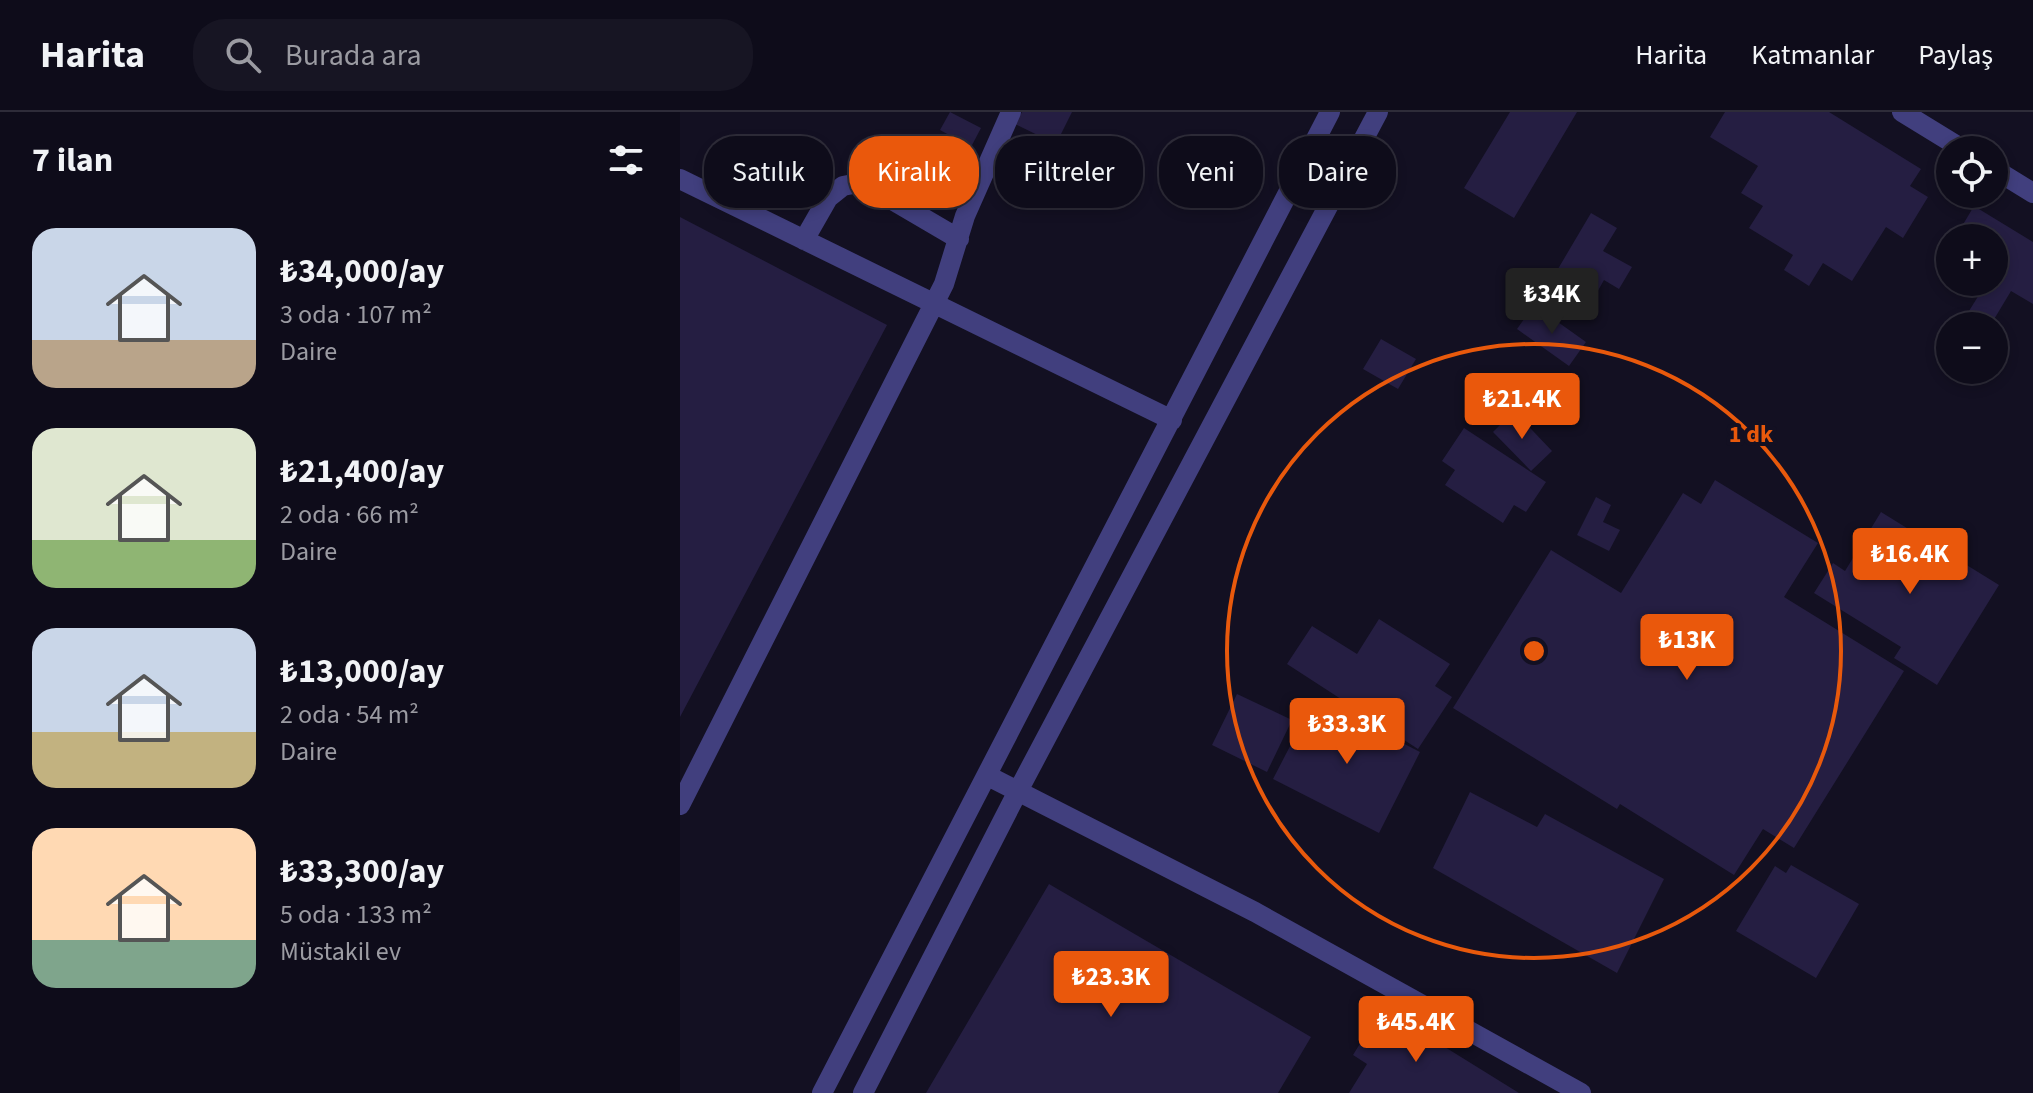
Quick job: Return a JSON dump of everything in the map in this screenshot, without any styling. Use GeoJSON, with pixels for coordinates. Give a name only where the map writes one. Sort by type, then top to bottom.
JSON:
{"type":"FeatureCollection","features":[{"type":"Feature","properties":{"kind":"street"},"geometry":{"type":"LineString","coordinates":[[680,805],[934,303],[952,264],[965,216],[1011,112]]}},
{"type":"Feature","properties":{"kind":"street"},"geometry":{"type":"LineString","coordinates":[[822,1093],[1330,112]]}},
{"type":"Feature","properties":{"kind":"street"},"geometry":{"type":"LineString","coordinates":[[863,1093],[1018,791],[1378,112]]}},
{"type":"Feature","properties":{"kind":"street"},"geometry":{"type":"LineString","coordinates":[[1902,112],[1941,136]]}},
{"type":"Feature","properties":{"kind":"street"},"geometry":{"type":"LineString","coordinates":[[2008,178],[2033,193]]}},
{"type":"Feature","properties":{"kind":"street"},"geometry":{"type":"LineString","coordinates":[[680,179],[1172,420]]}},
{"type":"Feature","properties":{"kind":"street"},"geometry":{"type":"LineString","coordinates":[[804,240],[828,198],[843,186],[853,184],[872,188],[959,239]]}},
{"type":"Feature","properties":{"kind":"street"},"geometry":{"type":"LineString","coordinates":[[988,776],[1255,912],[1581,1093]]}},
{"type":"Feature","properties":{"kind":"building"},"geometry":{"type":"Polygon","coordinates":[[[950,112],[981,128],[977,136],[951,136],[940,130],[950,112]]]}},
{"type":"Feature","properties":{"kind":"building"},"geometry":{"type":"Polygon","coordinates":[[[1022,112],[1072,112],[1060,136],[1040,136],[1015,124],[1022,112]]]}},
{"type":"Feature","properties":{"kind":"building"},"geometry":{"type":"Polygon","coordinates":[[[1510,112],[1577,112],[1514,218],[1464,188],[1510,112]]]}},
{"type":"Feature","properties":{"kind":"building"},"geometry":{"type":"Polygon","coordinates":[[[1725,112],[1829,112],[1921,169],[1910,186],[1928,197],[1903,238],[1886,227],[1852,281],[1823,263],[1809,286],[1784,270],[1793,255],[1749,228],[1763,206],[1741,193],[1758,166],[1710,137],[1725,112]]]}},
{"type":"Feature","properties":{"kind":"building"},"geometry":{"type":"Polygon","coordinates":[[[1973,208],[1977,208],[2004,224],[1963,224],[1973,208]]]}},
{"type":"Feature","properties":{"kind":"building"},"geometry":{"type":"Polygon","coordinates":[[[1591,213],[1617,228],[1603,251],[1632,267],[1619,289],[1604,280],[1582,319],[1542,296],[1591,213]]]}},
{"type":"Feature","properties":{"kind":"building"},"geometry":{"type":"Polygon","coordinates":[[[680,217],[887,325],[680,717],[680,217]]]}},
{"type":"Feature","properties":{"kind":"building"},"geometry":{"type":"Polygon","coordinates":[[[2008,227],[2033,242],[2033,304],[2011,291],[2008,296],[2008,227]]]}},
{"type":"Feature","properties":{"kind":"building"},"geometry":{"type":"Polygon","coordinates":[[[1978,296],[2008,296],[1998,312],[1968,312],[1978,296]]]}},
{"type":"Feature","properties":{"kind":"building"},"geometry":{"type":"Polygon","coordinates":[[[1534,305],[1586,342],[1569,366],[1517,329],[1534,305]]]}},
{"type":"Feature","properties":{"kind":"building"},"geometry":{"type":"Polygon","coordinates":[[[1381,339],[1416,359],[1398,389],[1363,369],[1381,339]]]}},
{"type":"Feature","properties":{"kind":"building"},"geometry":{"type":"Polygon","coordinates":[[[1514,411],[1552,451],[1531,471],[1493,432],[1514,411]]]}},
{"type":"Feature","properties":{"kind":"building"},"geometry":{"type":"Polygon","coordinates":[[[1464,428],[1546,482],[1526,512],[1514,505],[1503,523],[1445,485],[1455,470],[1442,461],[1464,428]]]}},
{"type":"Feature","properties":{"kind":"building"},"geometry":{"type":"Polygon","coordinates":[[[1715,480],[1818,543],[1784,597],[1904,671],[1794,848],[1763,829],[1734,875],[1620,804],[1617,809],[1453,708],[1551,550],[1621,593],[1683,493],[1701,504],[1715,480]]]}},
{"type":"Feature","properties":{"kind":"building"},"geometry":{"type":"Polygon","coordinates":[[[1596,497],[1611,505],[1603,522],[1620,530],[1609,551],[1577,535],[1596,497]]]}},
{"type":"Feature","properties":{"kind":"building"},"geometry":{"type":"Polygon","coordinates":[[[1881,512],[1999,585],[1937,685],[1894,658],[1901,647],[1814,593],[1833,563],[1845,571],[1881,512]]]}},
{"type":"Feature","properties":{"kind":"building"},"geometry":{"type":"Polygon","coordinates":[[[1379,619],[1450,664],[1435,686],[1452,697],[1418,749],[1287,664],[1312,626],[1357,654],[1379,619]]]}},
{"type":"Feature","properties":{"kind":"building"},"geometry":{"type":"Polygon","coordinates":[[[1237,694],[1292,720],[1267,772],[1212,745],[1237,694]]]}},
{"type":"Feature","properties":{"kind":"building"},"geometry":{"type":"Polygon","coordinates":[[[1315,698],[1420,752],[1379,833],[1273,779],[1315,698]]]}},
{"type":"Feature","properties":{"kind":"building"},"geometry":{"type":"Polygon","coordinates":[[[1470,792],[1537,827],[1545,814],[1664,879],[1617,973],[1433,868],[1470,792]]]}},
{"type":"Feature","properties":{"kind":"building"},"geometry":{"type":"Polygon","coordinates":[[[1791,865],[1859,904],[1816,978],[1736,931],[1775,866],[1786,873],[1791,865]]]}},
{"type":"Feature","properties":{"kind":"building"},"geometry":{"type":"Polygon","coordinates":[[[1049,884],[1311,1037],[1278,1093],[926,1093],[1049,884]]]}},
{"type":"Feature","properties":{"kind":"building"},"geometry":{"type":"Polygon","coordinates":[[[1382,1008],[1519,1093],[1349,1093],[1367,1064],[1353,1055],[1382,1008]]]}}]}
